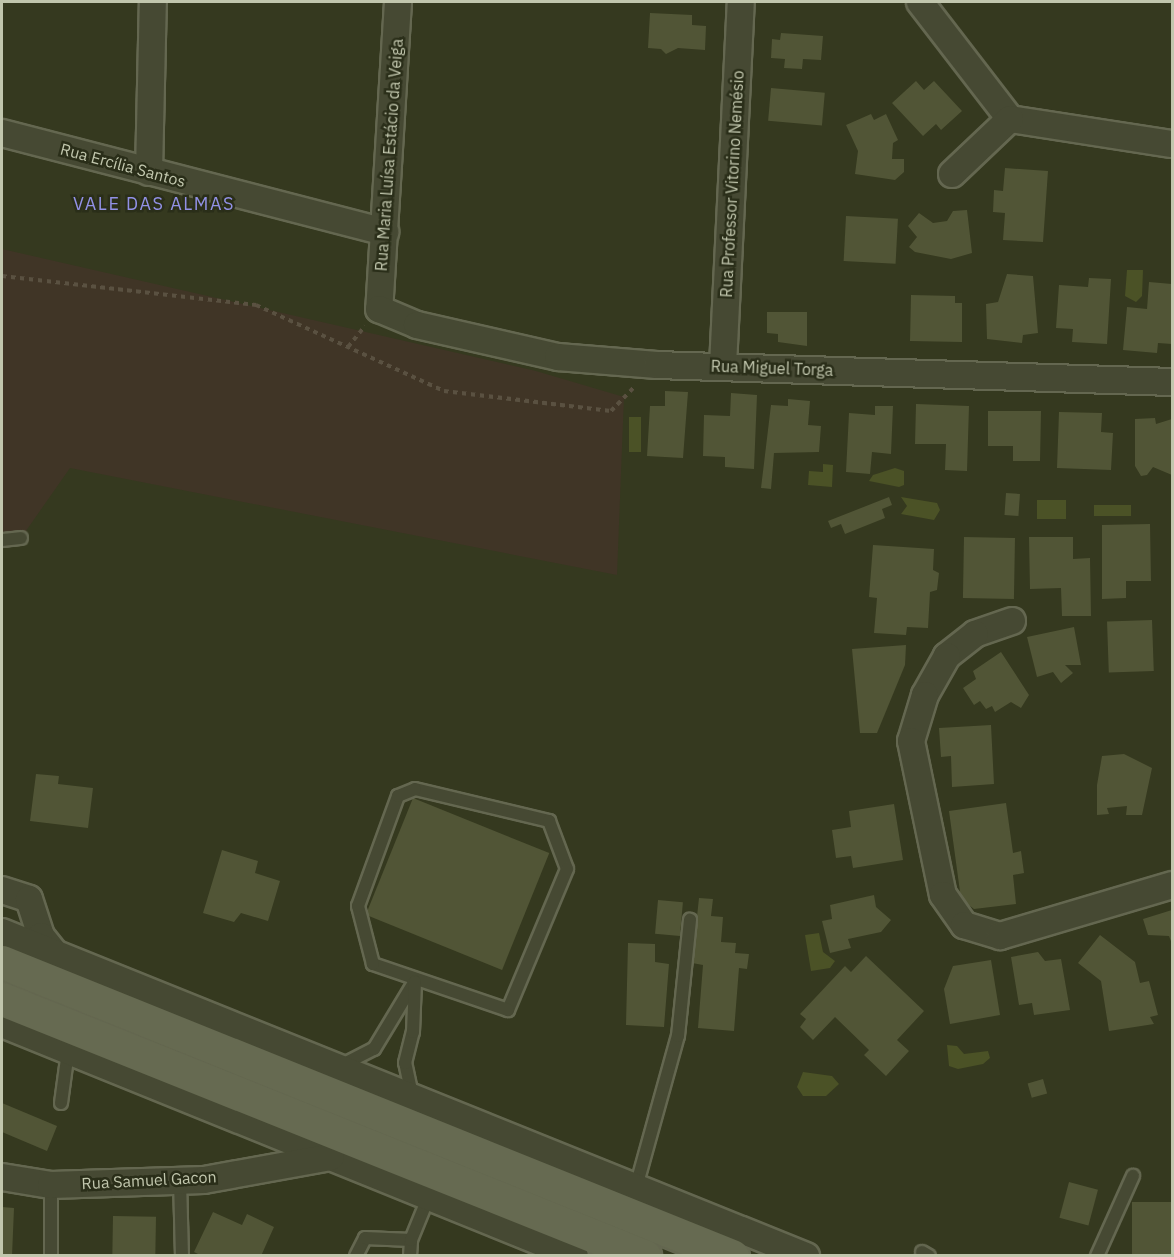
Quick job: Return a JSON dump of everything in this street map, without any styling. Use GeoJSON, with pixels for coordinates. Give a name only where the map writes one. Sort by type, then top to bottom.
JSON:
{"type":"FeatureCollection","features":[{"type":"Feature","properties":{"kind":"main road"},"geometry":{"type":"LineString","coordinates":[[6,944],[732,1256]]}},
{"type":"Feature","properties":{"kind":"main road"},"geometry":{"type":"LineString","coordinates":[[2,999],[644,1256]]}},
{"type":"Feature","properties":{"kind":"street"},"geometry":{"type":"LineString","coordinates":[[149,172],[153,2]]}},
{"type":"Feature","properties":{"kind":"street","name":"Rua Maria Luísa Estácio da Veiga"},"geometry":{"type":"LineString","coordinates":[[379,309],[398,2]]}},
{"type":"Feature","properties":{"kind":"street","name":"Rua Professor Vitorino Nemésio"},"geometry":{"type":"LineString","coordinates":[[723,366],[741,2]]}},
{"type":"Feature","properties":{"kind":"street"},"geometry":{"type":"LineString","coordinates":[[920,2],[1010,119],[1173,144]]}},
{"type":"Feature","properties":{"kind":"street"},"geometry":{"type":"LineString","coordinates":[[952,174],[1010,119]]}},
{"type":"Feature","properties":{"kind":"street","name":"Rua Ercília Santos"},"geometry":{"type":"LineString","coordinates":[[2,133],[385,232]]}},
{"type":"Feature","properties":{"kind":"street","name":"Rua Miguel Torga"},"geometry":{"type":"LineString","coordinates":[[379,309],[417,325],[558,357],[657,365],[1173,382]]}},
{"type":"Feature","properties":{"kind":"street"},"geometry":{"type":"LineString","coordinates":[[1012,621],[975,634],[947,656],[925,694],[911,741],[943,895],[964,925],[1000,936],[1173,885]]}},
{"type":"Feature","properties":{"kind":"street"},"geometry":{"type":"LineString","coordinates":[[2,890],[29,899],[41,936],[54,952]]}},
{"type":"Feature","properties":{"kind":"street"},"geometry":{"type":"LineString","coordinates":[[6,944],[35,921]]}},
{"type":"Feature","properties":{"kind":"street"},"geometry":{"type":"LineString","coordinates":[[6,944],[54,952],[806,1256]]}},
{"type":"Feature","properties":{"kind":"street"},"geometry":{"type":"LineString","coordinates":[[2,1024],[575,1256]]}},
{"type":"Feature","properties":{"kind":"street","name":"Rua Samuel Gacon"},"geometry":{"type":"LineString","coordinates":[[2,1177],[51,1185],[204,1180],[331,1157]]}},
{"type":"Feature","properties":{"kind":"lane"},"geometry":{"type":"LineString","coordinates":[[2,540],[21,538]]}},
{"type":"Feature","properties":{"kind":"lane"},"geometry":{"type":"LineString","coordinates":[[415,789],[549,821],[567,869],[508,1010],[415,981],[373,964],[358,906],[398,796],[415,789]]}},
{"type":"Feature","properties":{"kind":"lane"},"geometry":{"type":"LineString","coordinates":[[636,1187],[678,1036],[690,920]]}},
{"type":"Feature","properties":{"kind":"lane"},"geometry":{"type":"LineString","coordinates":[[337,1067],[358,1060],[374,1049],[415,981]]}},
{"type":"Feature","properties":{"kind":"lane"},"geometry":{"type":"LineString","coordinates":[[413,1097],[405,1063],[413,1032],[415,981]]}},
{"type":"Feature","properties":{"kind":"lane"},"geometry":{"type":"LineString","coordinates":[[61,1103],[68,1051]]}},
{"type":"Feature","properties":{"kind":"lane"},"geometry":{"type":"LineString","coordinates":[[1097,1256],[1133,1176]]}},
{"type":"Feature","properties":{"kind":"lane"},"geometry":{"type":"LineString","coordinates":[[180,1180],[182,1256]]}},
{"type":"Feature","properties":{"kind":"lane"},"geometry":{"type":"LineString","coordinates":[[51,1185],[51,1256]]}},
{"type":"Feature","properties":{"kind":"lane"},"geometry":{"type":"LineString","coordinates":[[410,1256],[411,1239],[429,1197]]}},
{"type":"Feature","properties":{"kind":"lane"},"geometry":{"type":"LineString","coordinates":[[356,1256],[365,1238],[411,1239]]}},
{"type":"Feature","properties":{"kind":"path"},"geometry":{"type":"LineString","coordinates":[[2,276],[256,305],[444,391],[611,411],[657,365]]}},
{"type":"Feature","properties":{"kind":"shaded area"},"geometry":{"type":"Polygon","coordinates":[[[2,249],[536,371],[624,397],[617,575],[70,468],[21,538],[2,540],[2,249]]]}},
{"type":"Feature","properties":{"kind":"shaded area"},"geometry":{"type":"Polygon","coordinates":[[[1127,270],[1143,270],[1142,296],[1136,302],[1125,296],[1127,270]]]}},
{"type":"Feature","properties":{"kind":"shaded area"},"geometry":{"type":"Polygon","coordinates":[[[629,417],[641,417],[641,452],[629,452],[629,417]]]}},
{"type":"Feature","properties":{"kind":"shaded area"},"geometry":{"type":"Polygon","coordinates":[[[823,464],[833,465],[832,487],[808,485],[809,471],[823,472],[823,464]]]}},
{"type":"Feature","properties":{"kind":"shaded area"},"geometry":{"type":"Polygon","coordinates":[[[895,468],[904,471],[904,485],[899,487],[869,481],[873,475],[895,468]]]}},
{"type":"Feature","properties":{"kind":"shaded area"},"geometry":{"type":"Polygon","coordinates":[[[901,497],[937,503],[940,510],[934,520],[901,514],[907,506],[901,497]]]}},
{"type":"Feature","properties":{"kind":"shaded area"},"geometry":{"type":"Polygon","coordinates":[[[1037,500],[1066,500],[1066,519],[1037,519],[1037,500]]]}},
{"type":"Feature","properties":{"kind":"shaded area"},"geometry":{"type":"Polygon","coordinates":[[[1094,505],[1131,505],[1131,516],[1094,516],[1094,505]]]}},
{"type":"Feature","properties":{"kind":"shaded area"},"geometry":{"type":"Polygon","coordinates":[[[819,933],[823,952],[835,961],[830,968],[811,971],[805,935],[819,933]]]}},
{"type":"Feature","properties":{"kind":"shaded area"},"geometry":{"type":"Polygon","coordinates":[[[947,1045],[957,1046],[964,1054],[988,1051],[990,1058],[983,1064],[958,1069],[949,1066],[947,1045]]]}},
{"type":"Feature","properties":{"kind":"shaded area"},"geometry":{"type":"Polygon","coordinates":[[[803,1072],[832,1076],[839,1084],[826,1096],[803,1096],[797,1087],[803,1072]]]}},
{"type":"Feature","properties":{"kind":"building"},"geometry":{"type":"Polygon","coordinates":[[[650,13],[692,15],[692,25],[706,26],[705,50],[678,48],[666,54],[661,49],[648,48],[650,13]]]}},
{"type":"Feature","properties":{"kind":"building"},"geometry":{"type":"Polygon","coordinates":[[[781,33],[823,36],[821,60],[803,59],[802,69],[784,68],[785,59],[771,58],[772,39],[780,40],[781,33]]]}},
{"type":"Feature","properties":{"kind":"building"},"geometry":{"type":"Polygon","coordinates":[[[916,81],[924,90],[934,81],[962,111],[941,130],[936,124],[923,136],[892,103],[916,81]]]}},
{"type":"Feature","properties":{"kind":"building"},"geometry":{"type":"Polygon","coordinates":[[[771,88],[825,93],[822,126],[768,121],[771,88]]]}},
{"type":"Feature","properties":{"kind":"building"},"geometry":{"type":"Polygon","coordinates":[[[871,114],[874,120],[886,114],[898,140],[893,143],[892,159],[904,159],[904,172],[895,180],[855,174],[858,151],[846,125],[871,114]]]}},
{"type":"Feature","properties":{"kind":"building"},"geometry":{"type":"Polygon","coordinates":[[[1005,168],[1048,171],[1043,242],[1003,240],[1005,213],[993,212],[994,190],[1003,191],[1005,168]]]}},
{"type":"Feature","properties":{"kind":"building"},"geometry":{"type":"Polygon","coordinates":[[[967,210],[972,253],[951,259],[915,252],[909,247],[917,237],[908,226],[919,213],[933,223],[947,221],[953,211],[967,210]]]}},
{"type":"Feature","properties":{"kind":"building"},"geometry":{"type":"Polygon","coordinates":[[[846,216],[898,219],[896,264],[844,261],[846,216]]]}},
{"type":"Feature","properties":{"kind":"building"},"geometry":{"type":"Polygon","coordinates":[[[1007,274],[1033,276],[1038,333],[1023,335],[1022,343],[987,339],[986,304],[998,302],[1007,274]]]}},
{"type":"Feature","properties":{"kind":"building"},"geometry":{"type":"Polygon","coordinates":[[[1089,278],[1111,279],[1107,344],[1072,342],[1073,329],[1056,328],[1059,285],[1088,287],[1089,278]]]}},
{"type":"Feature","properties":{"kind":"building"},"geometry":{"type":"Polygon","coordinates":[[[1149,282],[1172,284],[1172,344],[1158,343],[1157,353],[1123,350],[1127,307],[1147,309],[1149,282]]]}},
{"type":"Feature","properties":{"kind":"building"},"geometry":{"type":"Polygon","coordinates":[[[911,295],[955,296],[955,303],[962,303],[962,342],[910,341],[911,295]]]}},
{"type":"Feature","properties":{"kind":"building"},"geometry":{"type":"Polygon","coordinates":[[[767,312],[807,312],[807,346],[778,342],[778,334],[767,333],[767,312]]]}},
{"type":"Feature","properties":{"kind":"building"},"geometry":{"type":"Polygon","coordinates":[[[665,391],[688,392],[683,458],[647,456],[650,406],[665,406],[665,391]]]}},
{"type":"Feature","properties":{"kind":"building"},"geometry":{"type":"Polygon","coordinates":[[[731,393],[757,395],[754,469],[725,467],[725,457],[703,456],[704,415],[730,416],[731,393]]]}},
{"type":"Feature","properties":{"kind":"building"},"geometry":{"type":"Polygon","coordinates":[[[788,399],[810,401],[808,425],[821,426],[819,452],[774,453],[771,489],[761,488],[771,405],[788,406],[788,399]]]}},
{"type":"Feature","properties":{"kind":"building"},"geometry":{"type":"Polygon","coordinates":[[[916,404],[969,406],[967,471],[945,470],[946,444],[915,444],[916,404]]]}},
{"type":"Feature","properties":{"kind":"building"},"geometry":{"type":"Polygon","coordinates":[[[875,406],[893,406],[891,454],[872,452],[870,474],[846,472],[849,413],[875,415],[875,406]]]}},
{"type":"Feature","properties":{"kind":"building"},"geometry":{"type":"Polygon","coordinates":[[[988,411],[1041,411],[1040,461],[1013,461],[1013,446],[988,446],[988,411]]]}},
{"type":"Feature","properties":{"kind":"building"},"geometry":{"type":"Polygon","coordinates":[[[1059,412],[1102,413],[1101,432],[1113,433],[1111,470],[1057,468],[1059,412]]]}},
{"type":"Feature","properties":{"kind":"building"},"geometry":{"type":"Polygon","coordinates":[[[1155,418],[1156,424],[1172,419],[1172,475],[1153,467],[1147,475],[1141,476],[1135,466],[1135,419],[1155,418]]]}},
{"type":"Feature","properties":{"kind":"building"},"geometry":{"type":"Polygon","coordinates":[[[1006,493],[1020,494],[1018,516],[1004,515],[1006,493]]]}},
{"type":"Feature","properties":{"kind":"building"},"geometry":{"type":"Polygon","coordinates":[[[889,497],[892,505],[882,509],[885,518],[845,534],[841,524],[831,528],[828,521],[889,497]]]}},
{"type":"Feature","properties":{"kind":"building"},"geometry":{"type":"Polygon","coordinates":[[[1150,524],[1151,581],[1126,581],[1126,598],[1102,599],[1102,525],[1150,524]]]}},
{"type":"Feature","properties":{"kind":"building"},"geometry":{"type":"Polygon","coordinates":[[[964,537],[1015,538],[1014,599],[963,598],[964,537]]]}},
{"type":"Feature","properties":{"kind":"building"},"geometry":{"type":"Polygon","coordinates":[[[1029,537],[1073,537],[1073,559],[1090,558],[1091,616],[1062,616],[1061,588],[1030,589],[1029,537]]]}},
{"type":"Feature","properties":{"kind":"building"},"geometry":{"type":"Polygon","coordinates":[[[873,545],[934,549],[933,570],[939,573],[937,590],[930,592],[928,628],[907,627],[906,635],[874,633],[877,598],[869,597],[873,545]]]}},
{"type":"Feature","properties":{"kind":"building"},"geometry":{"type":"Polygon","coordinates":[[[1152,620],[1154,671],[1109,673],[1107,622],[1152,620]]]}},
{"type":"Feature","properties":{"kind":"building"},"geometry":{"type":"Polygon","coordinates":[[[1074,627],[1081,665],[1065,665],[1073,673],[1061,683],[1053,672],[1037,677],[1027,637],[1074,627]]]}},
{"type":"Feature","properties":{"kind":"building"},"geometry":{"type":"Polygon","coordinates":[[[906,645],[905,665],[877,733],[860,733],[852,649],[906,645]]]}},
{"type":"Feature","properties":{"kind":"building"},"geometry":{"type":"Polygon","coordinates":[[[1001,652],[1029,695],[1021,708],[1011,702],[995,712],[992,706],[986,709],[980,701],[974,705],[963,688],[976,679],[973,671],[1001,652]]]}},
{"type":"Feature","properties":{"kind":"building"},"geometry":{"type":"Polygon","coordinates":[[[991,725],[994,784],[952,787],[951,756],[941,757],[939,728],[991,725]]]}},
{"type":"Feature","properties":{"kind":"building"},"geometry":{"type":"Polygon","coordinates":[[[1124,754],[1152,768],[1142,815],[1126,815],[1127,806],[1107,808],[1109,814],[1097,815],[1097,785],[1102,756],[1124,754]]]}},
{"type":"Feature","properties":{"kind":"building"},"geometry":{"type":"Polygon","coordinates":[[[36,774],[59,776],[58,784],[93,788],[88,828],[30,821],[36,774]]]}},
{"type":"Feature","properties":{"kind":"building"},"geometry":{"type":"Polygon","coordinates":[[[413,798],[549,853],[502,970],[366,915],[413,798]]]}},
{"type":"Feature","properties":{"kind":"building"},"geometry":{"type":"Polygon","coordinates":[[[1006,803],[1013,853],[1021,851],[1024,873],[1013,875],[1016,904],[974,909],[961,899],[949,811],[1006,803]]]}},
{"type":"Feature","properties":{"kind":"building"},"geometry":{"type":"Polygon","coordinates":[[[894,804],[903,860],[853,868],[851,856],[836,858],[832,830],[851,827],[849,811],[894,804]]]}},
{"type":"Feature","properties":{"kind":"building"},"geometry":{"type":"Polygon","coordinates":[[[222,850],[258,861],[255,873],[280,881],[268,921],[241,913],[234,922],[203,913],[222,850]]]}},
{"type":"Feature","properties":{"kind":"building"},"geometry":{"type":"Polygon","coordinates":[[[874,895],[876,907],[891,920],[881,932],[848,939],[851,948],[830,953],[822,921],[832,919],[830,905],[874,895]]]}},
{"type":"Feature","properties":{"kind":"building"},"geometry":{"type":"Polygon","coordinates":[[[699,898],[713,899],[711,916],[723,917],[721,942],[736,943],[735,953],[749,954],[747,969],[739,968],[734,1031],[698,1028],[703,965],[692,963],[699,898]]]}},
{"type":"Feature","properties":{"kind":"building"},"geometry":{"type":"Polygon","coordinates":[[[658,900],[683,902],[680,936],[655,934],[658,900]]]}},
{"type":"Feature","properties":{"kind":"building"},"geometry":{"type":"Polygon","coordinates":[[[1172,910],[1172,944],[1169,936],[1148,935],[1143,919],[1172,910]]]}},
{"type":"Feature","properties":{"kind":"building"},"geometry":{"type":"Polygon","coordinates":[[[1100,935],[1135,962],[1140,983],[1149,981],[1158,1015],[1150,1017],[1154,1024],[1109,1031],[1101,981],[1078,963],[1100,935]]]}},
{"type":"Feature","properties":{"kind":"building"},"geometry":{"type":"Polygon","coordinates":[[[628,943],[655,944],[655,962],[669,964],[664,1027],[626,1025],[628,943]]]}},
{"type":"Feature","properties":{"kind":"building"},"geometry":{"type":"Polygon","coordinates":[[[1038,952],[1045,961],[1061,959],[1070,1010],[1034,1015],[1032,1003],[1019,1005],[1011,957],[1038,952]]]}},
{"type":"Feature","properties":{"kind":"building"},"geometry":{"type":"Polygon","coordinates":[[[866,956],[924,1011],[897,1040],[909,1051],[886,1076],[864,1055],[869,1050],[835,1017],[813,1040],[800,1027],[806,1019],[800,1014],[845,966],[851,972],[866,956]]]}},
{"type":"Feature","properties":{"kind":"building"},"geometry":{"type":"Polygon","coordinates":[[[991,960],[1000,1015],[950,1024],[944,989],[953,966],[991,960]]]}},
{"type":"Feature","properties":{"kind":"building"},"geometry":{"type":"Polygon","coordinates":[[[1043,1079],[1047,1093],[1032,1098],[1028,1083],[1043,1079]]]}},
{"type":"Feature","properties":{"kind":"building"},"geometry":{"type":"Polygon","coordinates":[[[2,1103],[57,1126],[47,1151],[2,1132],[2,1103]]]}},
{"type":"Feature","properties":{"kind":"building"},"geometry":{"type":"Polygon","coordinates":[[[1069,1182],[1098,1190],[1088,1226],[1059,1218],[1069,1182]]]}},
{"type":"Feature","properties":{"kind":"building"},"geometry":{"type":"Polygon","coordinates":[[[1132,1202],[1172,1202],[1172,1255],[1132,1255],[1132,1202]]]}},
{"type":"Feature","properties":{"kind":"building"},"geometry":{"type":"Polygon","coordinates":[[[2,1207],[14,1208],[12,1256],[2,1256],[2,1207]]]}},
{"type":"Feature","properties":{"kind":"building"},"geometry":{"type":"Polygon","coordinates":[[[213,1212],[242,1225],[247,1214],[274,1227],[261,1256],[202,1256],[194,1252],[213,1212]]]}},
{"type":"Feature","properties":{"kind":"building"},"geometry":{"type":"Polygon","coordinates":[[[113,1216],[156,1217],[155,1256],[112,1256],[113,1216]]]}},
{"type":"Feature","properties":{"kind":"district","name":"VALE DAS ALMAS"},"geometry":{"type":"Point","coordinates":[154,204]}}]}
